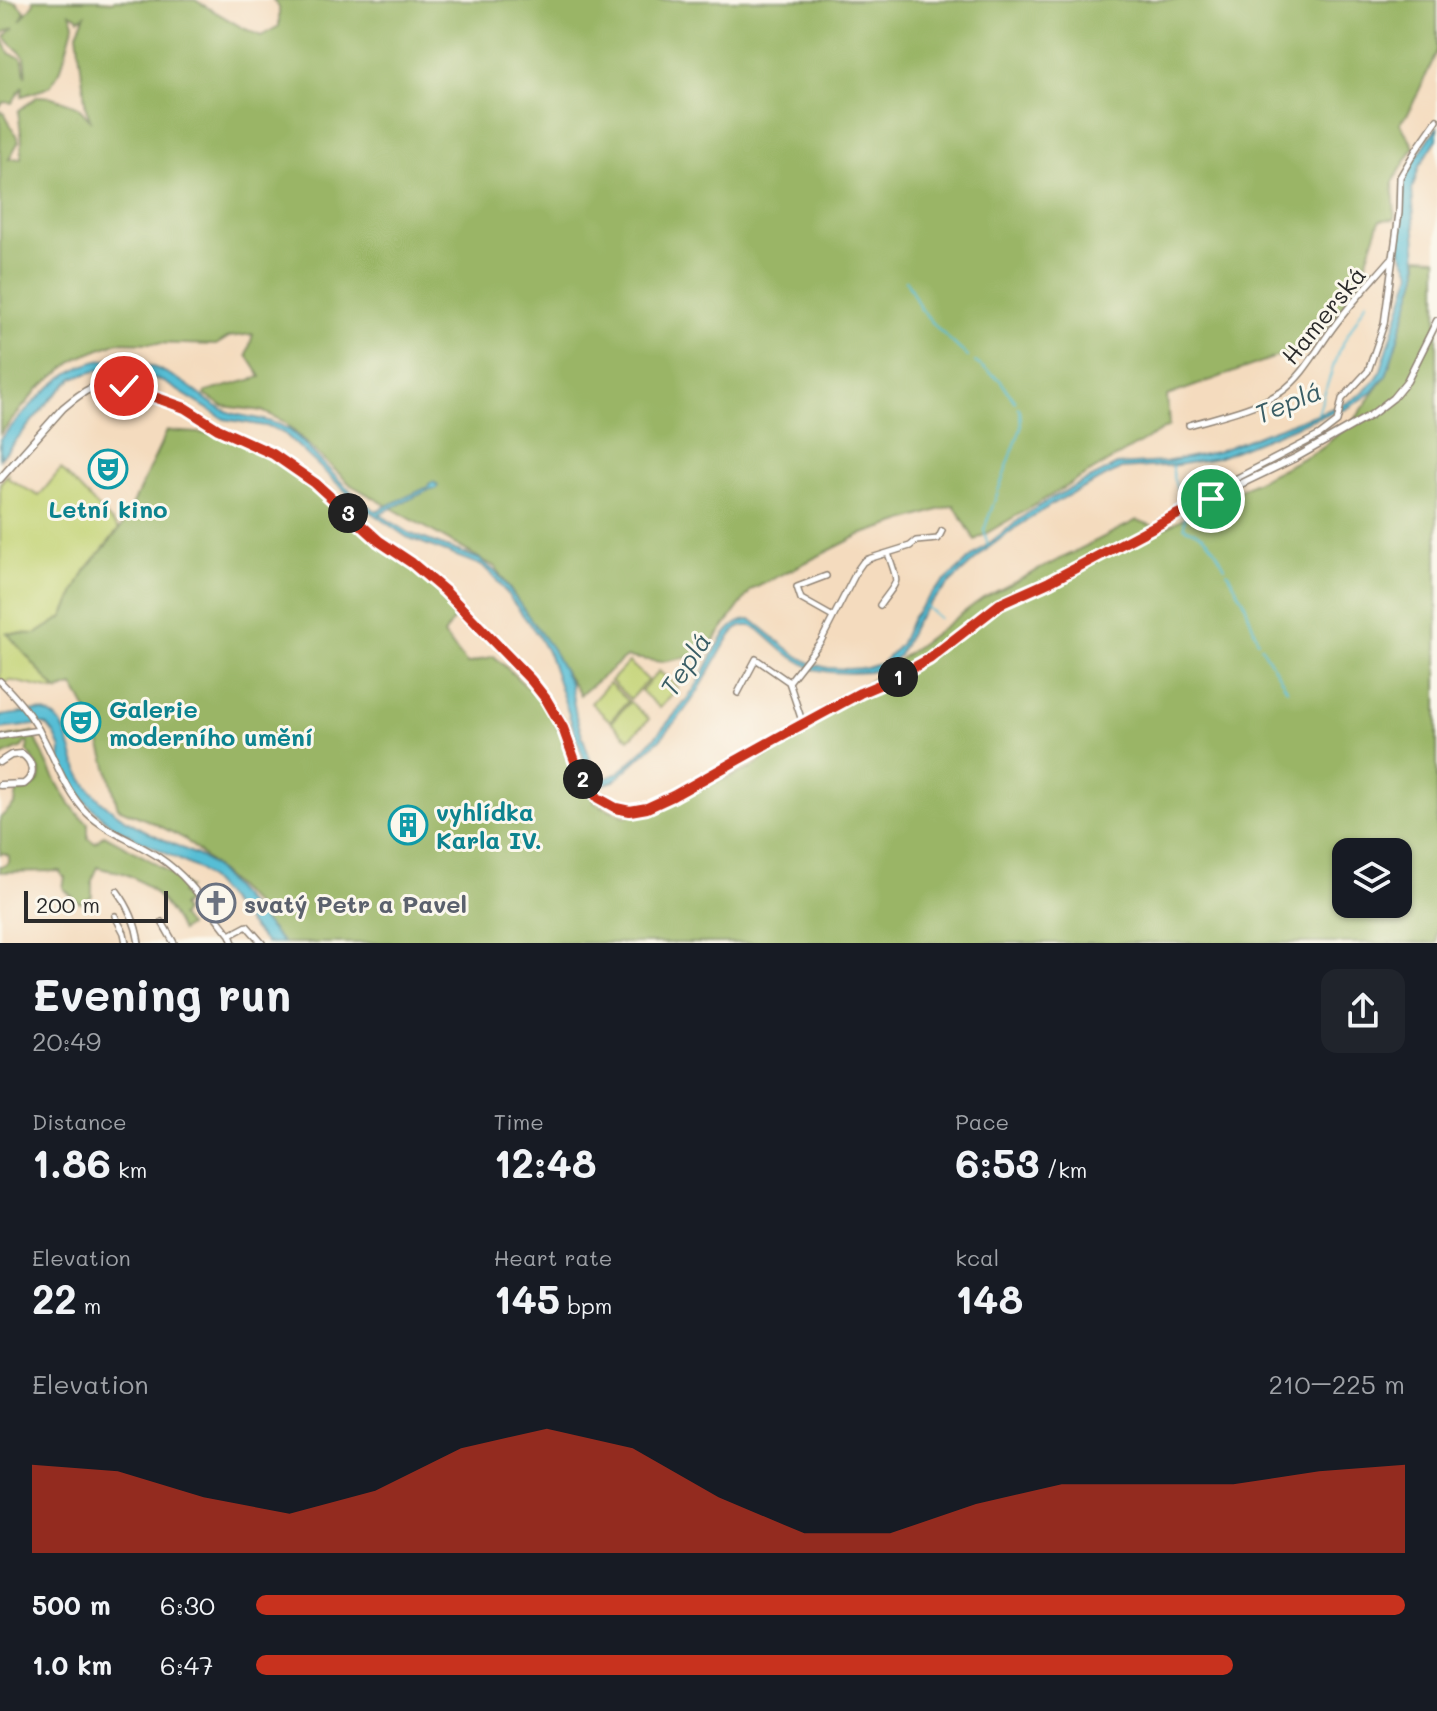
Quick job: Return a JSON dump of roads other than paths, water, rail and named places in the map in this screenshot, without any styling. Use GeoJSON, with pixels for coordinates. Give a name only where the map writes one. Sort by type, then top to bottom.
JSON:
{"type":"FeatureCollection","features":[{"type":"Feature","properties":{"kind":"street","name":"Hamerská"},"geometry":{"type":"LineString","coordinates":[[1211,499],[1212,491],[1320,435],[1337,422],[1342,399],[1368,371],[1384,324],[1399,213],[1400,177],[1437,120]]}},
{"type":"Feature","properties":{"kind":"street","name":"Hamerská"},"geometry":{"type":"LineString","coordinates":[[1189,425],[1245,408],[1279,393],[1290,384],[1303,371],[1334,325],[1392,258]]}},
{"type":"Feature","properties":{"kind":"street"},"geometry":{"type":"LineString","coordinates":[[0,479],[63,408],[89,389],[104,384],[124,386],[181,407],[225,433],[273,454],[315,483],[365,529],[456,601],[546,699],[560,720],[576,765],[590,789],[606,803],[621,810],[640,810],[695,785],[860,693],[929,659],[1000,604],[1305,453],[1359,423],[1382,407],[1412,375],[1437,321]]}},
{"type":"Feature","properties":{"kind":"street"},"geometry":{"type":"LineString","coordinates":[[789,682],[821,641],[863,562],[910,546],[916,541],[938,539],[942,531]]}},
{"type":"Feature","properties":{"kind":"street"},"geometry":{"type":"LineString","coordinates":[[880,605],[897,581],[888,553]]}},
{"type":"Feature","properties":{"kind":"street"},"geometry":{"type":"LineString","coordinates":[[826,576],[797,587],[801,599],[833,617]]}},
{"type":"Feature","properties":{"kind":"street"},"geometry":{"type":"LineString","coordinates":[[738,693],[756,659],[789,682],[803,724]]}},
{"type":"Feature","properties":{"kind":"street"},"geometry":{"type":"LineString","coordinates":[[0,681],[27,711],[65,782],[86,812],[177,870],[230,935],[233,943]]}},
{"type":"Feature","properties":{"kind":"street"},"geometry":{"type":"LineString","coordinates":[[0,736],[38,728]]}},
{"type":"Feature","properties":{"kind":"street"},"geometry":{"type":"LineString","coordinates":[[0,762],[11,755],[22,754],[29,760],[32,771],[24,784],[0,785]]}},
{"type":"Feature","properties":{"kind":"street"},"geometry":{"type":"LineString","coordinates":[[117,891],[128,906],[139,943]]}},
{"type":"Feature","properties":{"kind":"street"},"geometry":{"type":"LineString","coordinates":[[115,916],[126,943]]}},
{"type":"Feature","properties":{"kind":"street"},"geometry":{"type":"LineString","coordinates":[[162,922],[174,943]]}},
{"type":"Feature","properties":{"kind":"street"},"geometry":{"type":"LineString","coordinates":[[230,935],[247,926],[260,943]]}},
{"type":"Feature","properties":{"kind":"water"},"geometry":{"type":"Polygon","coordinates":[[[1437,127],[1437,139],[1419,167],[1412,190],[1418,274],[1386,376],[1373,392],[1346,409],[1318,417],[1217,458],[1177,465],[1121,469],[1059,500],[988,548],[949,584],[915,622],[899,655],[886,667],[852,673],[813,669],[784,652],[758,629],[741,626],[725,644],[697,693],[661,738],[614,781],[602,785],[590,777],[549,655],[495,578],[483,566],[407,537],[359,504],[285,434],[271,427],[224,419],[164,382],[130,371],[99,370],[73,378],[0,459],[0,439],[59,380],[79,368],[101,361],[124,360],[151,366],[181,381],[224,410],[269,421],[290,430],[343,484],[376,511],[433,482],[438,485],[436,489],[379,514],[411,534],[479,559],[498,574],[552,649],[570,683],[576,716],[594,772],[605,778],[625,767],[666,724],[695,688],[723,637],[739,623],[752,620],[812,664],[848,669],[882,663],[900,645],[912,618],[933,592],[973,556],[1052,498],[1117,465],[1165,462],[1216,452],[1347,403],[1361,394],[1380,373],[1412,272],[1400,249],[1404,182],[1412,164],[1437,127]]]}},
{"type":"Feature","properties":{"kind":"water"},"geometry":{"type":"Polygon","coordinates":[[[37,711],[57,719],[68,738],[78,771],[94,794],[121,817],[214,867],[283,943],[266,943],[198,869],[110,824],[87,803],[68,780],[60,762],[61,749],[48,726],[0,729],[0,716],[37,711]]]}},
{"type":"Feature","properties":{"kind":"waterway"},"geometry":{"type":"LineString","coordinates":[[906,280],[920,308],[968,357]]}},
{"type":"Feature","properties":{"kind":"waterway","name":"Teplá"},"geometry":{"type":"LineString","coordinates":[[1318,413],[1338,352],[1367,301]]}},
{"type":"Feature","properties":{"kind":"waterway"},"geometry":{"type":"LineString","coordinates":[[975,362],[1000,380],[1015,402]]}},
{"type":"Feature","properties":{"kind":"waterway"},"geometry":{"type":"LineString","coordinates":[[988,546],[984,530],[1021,428],[1018,407]]}},
{"type":"Feature","properties":{"kind":"waterway"},"geometry":{"type":"LineString","coordinates":[[1173,466],[1173,477],[1183,507]]}},
{"type":"Feature","properties":{"kind":"waterway"},"geometry":{"type":"LineString","coordinates":[[1185,515],[1184,527],[1206,539],[1225,567]]}},
{"type":"Feature","properties":{"kind":"waterway"},"geometry":{"type":"LineString","coordinates":[[1227,572],[1244,601],[1258,641]]}},
{"type":"Feature","properties":{"kind":"waterway"},"geometry":{"type":"LineString","coordinates":[[925,606],[939,618]]}},
{"type":"Feature","properties":{"kind":"waterway"},"geometry":{"type":"LineString","coordinates":[[1261,646],[1287,689]]}},
{"type":"Feature","properties":{"kind":"place","name":"Letní kino"},"geometry":{"type":"Point","coordinates":[108,469]}},
{"type":"Feature","properties":{"kind":"place","name":"Galerie moderního umění"},"geometry":{"type":"Point","coordinates":[81,722]}},
{"type":"Feature","properties":{"kind":"place","name":"vyhlídka Karla IV."},"geometry":{"type":"Point","coordinates":[408,825]}},
{"type":"Feature","properties":{"kind":"place","name":"svatý Petr a Pavel"},"geometry":{"type":"Point","coordinates":[216,903]}}]}
